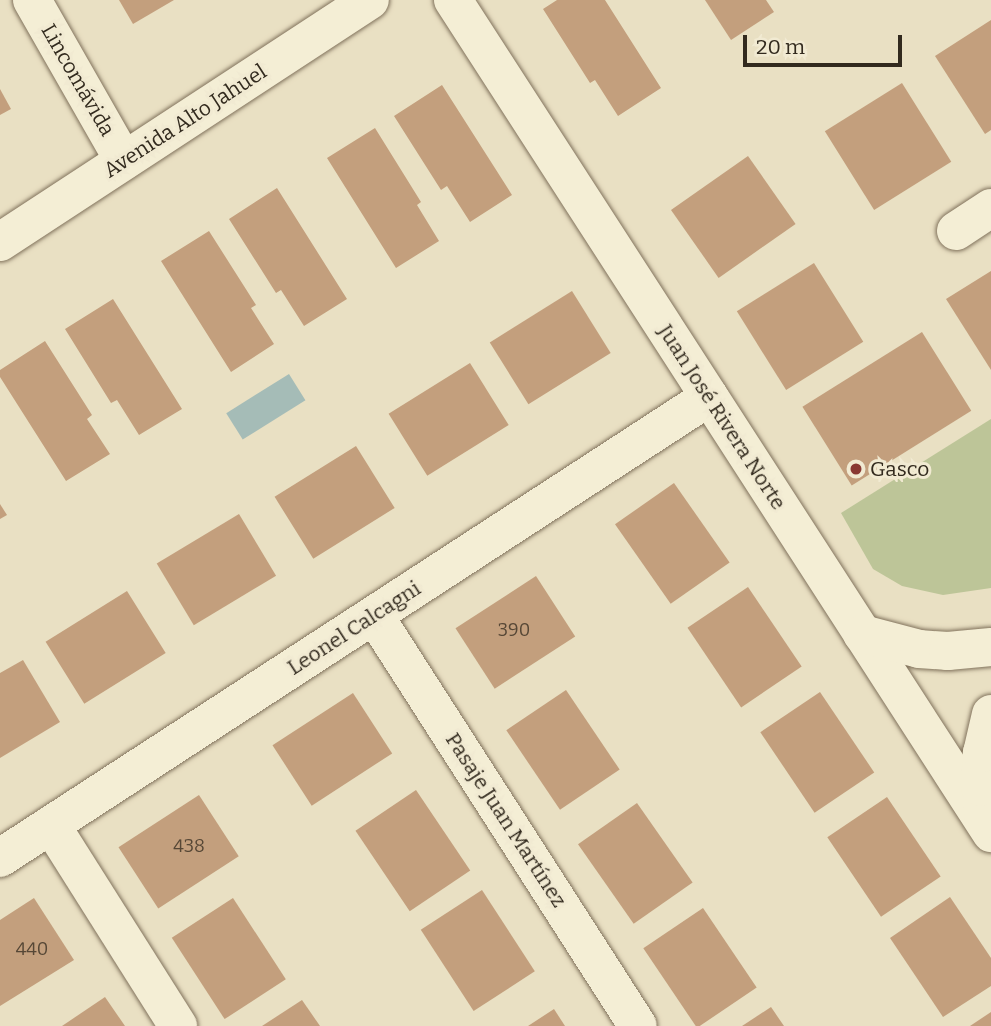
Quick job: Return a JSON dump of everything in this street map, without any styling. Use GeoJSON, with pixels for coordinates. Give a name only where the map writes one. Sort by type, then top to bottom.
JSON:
{"type":"FeatureCollection","features":[{"type":"Feature","properties":{"kind":"street","name":"Lincomávida"},"geometry":{"type":"LineString","coordinates":[[32,0],[124,161]]}},
{"type":"Feature","properties":{"kind":"street","name":"Avenida Alto Jahuel"},"geometry":{"type":"LineString","coordinates":[[0,242],[370,0]]}},
{"type":"Feature","properties":{"kind":"street","name":"Juan José Rivera Norte"},"geometry":{"type":"LineString","coordinates":[[453,0],[987,827]]}},
{"type":"Feature","properties":{"kind":"street"},"geometry":{"type":"LineString","coordinates":[[956,231],[991,208]]}},
{"type":"Feature","properties":{"kind":"street","name":"Leonel Calcagni"},"geometry":{"type":"LineString","coordinates":[[0,858],[709,397]]}},
{"type":"Feature","properties":{"kind":"street","name":"Pasaje Juan Martínez"},"geometry":{"type":"LineString","coordinates":[[374,615],[638,1026]]}},
{"type":"Feature","properties":{"kind":"street"},"geometry":{"type":"LineString","coordinates":[[862,634],[919,649],[948,651],[991,647]]}},
{"type":"Feature","properties":{"kind":"street"},"geometry":{"type":"LineString","coordinates":[[987,827],[980,787],[982,753],[991,714]]}},
{"type":"Feature","properties":{"kind":"street"},"geometry":{"type":"LineString","coordinates":[[51,825],[178,1026]]}},
{"type":"Feature","properties":{"kind":"green space"},"geometry":{"type":"Polygon","coordinates":[[[991,419],[991,588],[943,595],[902,586],[873,569],[841,513],[991,419]]]}},
{"type":"Feature","properties":{"kind":"water"},"geometry":{"type":"Polygon","coordinates":[[[289,374],[305,400],[243,440],[226,413],[289,374]]]}},
{"type":"Feature","properties":{"kind":"building"},"geometry":{"type":"Polygon","coordinates":[[[119,0],[174,0],[133,24],[119,0]]]}},
{"type":"Feature","properties":{"kind":"building"},"geometry":{"type":"Polygon","coordinates":[[[557,0],[605,0],[661,88],[618,116],[595,80],[590,83],[543,9],[557,0]]]}},
{"type":"Feature","properties":{"kind":"building"},"geometry":{"type":"Polygon","coordinates":[[[705,0],[766,0],[774,12],[731,40],[705,0]]]}},
{"type":"Feature","properties":{"kind":"building"},"geometry":{"type":"Polygon","coordinates":[[[991,20],[991,130],[985,134],[935,56],[991,20]]]}},
{"type":"Feature","properties":{"kind":"building"},"geometry":{"type":"Polygon","coordinates":[[[902,83],[951,162],[874,210],[825,131],[902,83]]]}},
{"type":"Feature","properties":{"kind":"building"},"geometry":{"type":"Polygon","coordinates":[[[442,85],[512,195],[470,222],[447,186],[441,190],[394,116],[442,85]]]}},
{"type":"Feature","properties":{"kind":"building"},"geometry":{"type":"Polygon","coordinates":[[[0,89],[11,109],[0,115],[0,89]]]}},
{"type":"Feature","properties":{"kind":"building"},"geometry":{"type":"Polygon","coordinates":[[[375,128],[421,202],[417,205],[439,241],[396,268],[327,158],[375,128]]]}},
{"type":"Feature","properties":{"kind":"building"},"geometry":{"type":"Polygon","coordinates":[[[748,156],[796,224],[719,278],[671,210],[748,156]]]}},
{"type":"Feature","properties":{"kind":"building"},"geometry":{"type":"Polygon","coordinates":[[[277,188],[347,299],[304,326],[281,290],[276,293],[229,219],[277,188]]]}},
{"type":"Feature","properties":{"kind":"building"},"geometry":{"type":"Polygon","coordinates":[[[209,231],[256,305],[251,308],[274,344],[231,372],[161,261],[209,231]]]}},
{"type":"Feature","properties":{"kind":"building"},"geometry":{"type":"Polygon","coordinates":[[[814,263],[863,342],[786,390],[737,311],[814,263]]]}},
{"type":"Feature","properties":{"kind":"building"},"geometry":{"type":"Polygon","coordinates":[[[991,271],[991,370],[946,299],[991,271]]]}},
{"type":"Feature","properties":{"kind":"building"},"geometry":{"type":"Polygon","coordinates":[[[572,291],[611,353],[528,404],[490,342],[572,291]]]}},
{"type":"Feature","properties":{"kind":"building"},"geometry":{"type":"Polygon","coordinates":[[[113,299],[182,409],[139,435],[117,400],[111,403],[65,329],[113,299]]]}},
{"type":"Feature","properties":{"kind":"building"},"geometry":{"type":"Polygon","coordinates":[[[922,332],[971,411],[852,486],[802,407],[922,332]]]}},
{"type":"Feature","properties":{"kind":"building"},"geometry":{"type":"Polygon","coordinates":[[[45,341],[92,415],[87,419],[110,454],[66,481],[0,377],[0,370],[45,341]]]}},
{"type":"Feature","properties":{"kind":"building"},"geometry":{"type":"Polygon","coordinates":[[[470,363],[509,425],[427,476],[389,414],[470,363]]]}},
{"type":"Feature","properties":{"kind":"building"},"geometry":{"type":"Polygon","coordinates":[[[356,446],[395,508],[313,559],[275,497],[356,446]]]}},
{"type":"Feature","properties":{"kind":"building"},"geometry":{"type":"Polygon","coordinates":[[[674,483],[730,562],[671,604],[615,524],[674,483]]]}},
{"type":"Feature","properties":{"kind":"building"},"geometry":{"type":"Polygon","coordinates":[[[0,504],[7,515],[0,519],[0,504]]]}},
{"type":"Feature","properties":{"kind":"building"},"geometry":{"type":"Polygon","coordinates":[[[239,514],[276,576],[194,625],[157,563],[239,514]]]}},
{"type":"Feature","properties":{"kind":"building"},"geometry":{"type":"Polygon","coordinates":[[[536,576],[575,636],[495,689],[455,628],[536,576]]]}},
{"type":"Feature","properties":{"kind":"building"},"geometry":{"type":"Polygon","coordinates":[[[748,587],[802,667],[741,707],[687,628],[748,587]]]}},
{"type":"Feature","properties":{"kind":"building"},"geometry":{"type":"Polygon","coordinates":[[[127,591],[166,653],[84,704],[46,642],[127,591]]]}},
{"type":"Feature","properties":{"kind":"building"},"geometry":{"type":"Polygon","coordinates":[[[23,660],[60,722],[0,758],[0,673],[23,660]]]}},
{"type":"Feature","properties":{"kind":"building"},"geometry":{"type":"Polygon","coordinates":[[[566,690],[620,770],[560,810],[506,730],[566,690]]]}},
{"type":"Feature","properties":{"kind":"building"},"geometry":{"type":"Polygon","coordinates":[[[820,692],[874,772],[815,813],[760,732],[820,692]]]}},
{"type":"Feature","properties":{"kind":"building"},"geometry":{"type":"Polygon","coordinates":[[[353,693],[392,753],[312,806],[272,745],[353,693]]]}},
{"type":"Feature","properties":{"kind":"building"},"geometry":{"type":"Polygon","coordinates":[[[416,790],[470,870],[410,911],[355,831],[416,790]]]}},
{"type":"Feature","properties":{"kind":"building"},"geometry":{"type":"Polygon","coordinates":[[[199,795],[239,856],[158,909],[118,847],[199,795]]]}},
{"type":"Feature","properties":{"kind":"building"},"geometry":{"type":"Polygon","coordinates":[[[887,797],[941,877],[881,917],[827,837],[887,797]]]}},
{"type":"Feature","properties":{"kind":"building"},"geometry":{"type":"Polygon","coordinates":[[[637,803],[693,882],[634,924],[578,844],[637,803]]]}},
{"type":"Feature","properties":{"kind":"building"},"geometry":{"type":"Polygon","coordinates":[[[482,890],[535,971],[474,1011],[421,930],[482,890]]]}},
{"type":"Feature","properties":{"kind":"building"},"geometry":{"type":"Polygon","coordinates":[[[950,897],[991,958],[991,986],[943,1017],[890,938],[950,897]]]}},
{"type":"Feature","properties":{"kind":"building"},"geometry":{"type":"Polygon","coordinates":[[[34,898],[74,960],[0,1006],[0,920],[34,898]]]}},
{"type":"Feature","properties":{"kind":"building"},"geometry":{"type":"Polygon","coordinates":[[[233,898],[286,979],[225,1019],[172,938],[233,898]]]}},
{"type":"Feature","properties":{"kind":"building"},"geometry":{"type":"Polygon","coordinates":[[[703,908],[757,988],[700,1026],[696,1026],[643,948],[703,908]]]}},
{"type":"Feature","properties":{"kind":"building"},"geometry":{"type":"Polygon","coordinates":[[[105,997],[125,1026],[62,1026],[105,997]]]}},
{"type":"Feature","properties":{"kind":"building"},"geometry":{"type":"Polygon","coordinates":[[[302,1000],[320,1026],[262,1026],[302,1000]]]}},
{"type":"Feature","properties":{"kind":"building"},"geometry":{"type":"Polygon","coordinates":[[[771,1007],[784,1026],[742,1026],[771,1007]]]}},
{"type":"Feature","properties":{"kind":"building"},"geometry":{"type":"Polygon","coordinates":[[[554,1009],[565,1026],[528,1026],[554,1009]]]}},
{"type":"Feature","properties":{"kind":"building"},"geometry":{"type":"Polygon","coordinates":[[[991,1012],[991,1026],[970,1026],[991,1012]]]}},
{"type":"Feature","properties":{"kind":"place","name":"Gasco"},"geometry":{"type":"Point","coordinates":[856,469]}}]}
